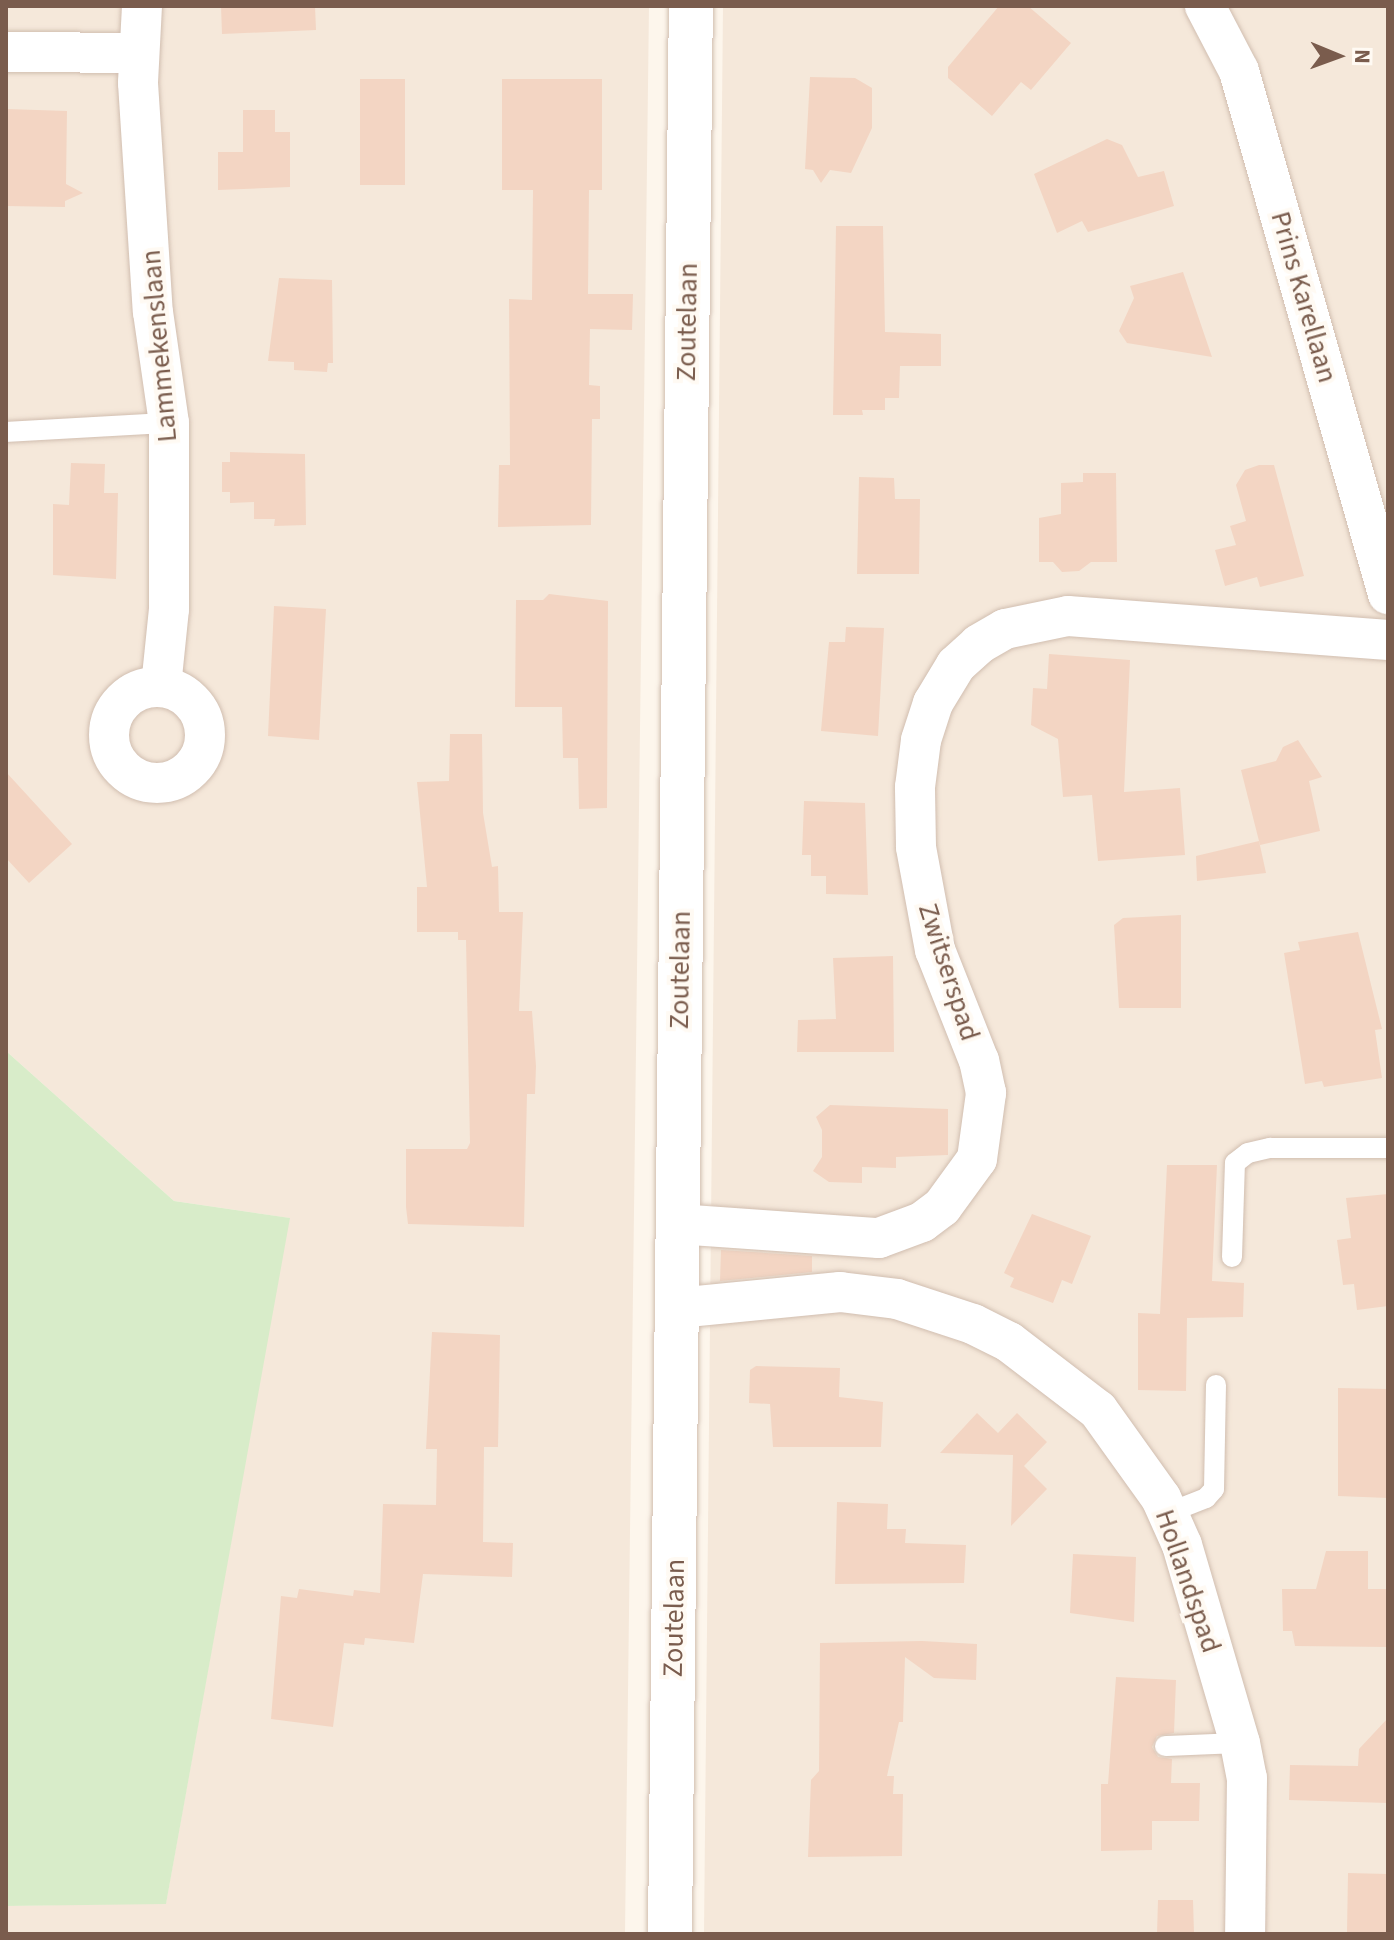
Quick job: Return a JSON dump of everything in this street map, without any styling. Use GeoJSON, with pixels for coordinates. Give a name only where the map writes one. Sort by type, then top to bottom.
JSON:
{"type":"FeatureCollection","features":[{"type":"Feature","properties":{"kind":"street","name":"Lammekenslaan"},"geometry":{"type":"LineString","coordinates":[[142,6],[138,53],[153,312],[169,423],[169,609],[161,686]]}},
{"type":"Feature","properties":{"kind":"street","name":"Zoutelaan"},"geometry":{"type":"LineString","coordinates":[[670,1934],[691,6]]}},
{"type":"Feature","properties":{"kind":"street","name":"Prins Karellaan"},"geometry":{"type":"LineString","coordinates":[[1205,6],[1239,71],[1388,594]]}},
{"type":"Feature","properties":{"kind":"street"},"geometry":{"type":"LineString","coordinates":[[6,52],[138,53]]}},
{"type":"Feature","properties":{"kind":"street","name":"Zwitserspad"},"geometry":{"type":"LineString","coordinates":[[677,1224],[879,1238],[942,1207],[977,1159],[986,1093],[979,1061],[935,950],[916,847],[915,787],[921,740],[933,703],[956,665],[979,644],[1005,629],[1068,616],[1388,640]]}},
{"type":"Feature","properties":{"kind":"street","name":"Hollandspad"},"geometry":{"type":"LineString","coordinates":[[677,1308],[863,1293],[973,1324],[1057,1374],[1098,1410],[1132,1452],[1168,1513],[1240,1743],[1247,1778],[1245,1934]]}},
{"type":"Feature","properties":{"kind":"lane"},"geometry":{"type":"LineString","coordinates":[[6,432],[169,423]]}},
{"type":"Feature","properties":{"kind":"lane"},"geometry":{"type":"LineString","coordinates":[[1232,1257],[1235,1163],[1248,1153],[1270,1148],[1388,1148]]}},
{"type":"Feature","properties":{"kind":"lane"},"geometry":{"type":"LineString","coordinates":[[1168,1513],[1206,1498],[1214,1489],[1216,1385]]}},
{"type":"Feature","properties":{"kind":"lane"},"geometry":{"type":"LineString","coordinates":[[1165,1746],[1240,1743]]}},
{"type":"Feature","properties":{"kind":"shaded area"},"geometry":{"type":"Polygon","coordinates":[[[6,6],[649,6],[625,1934],[6,1934],[6,1906],[166,1903],[289,1218],[174,1201],[6,1051],[6,6]]]}},
{"type":"Feature","properties":{"kind":"shaded area"},"geometry":{"type":"Polygon","coordinates":[[[723,6],[1388,6],[1388,1934],[704,1934],[723,6]]]}},
{"type":"Feature","properties":{"kind":"green space"},"geometry":{"type":"Polygon","coordinates":[[[6,1051],[174,1201],[290,1218],[166,1904],[6,1906],[6,1051]]]}},
{"type":"Feature","properties":{"kind":"building"},"geometry":{"type":"Polygon","coordinates":[[[221,6],[315,6],[316,30],[222,34],[221,6]]]}},
{"type":"Feature","properties":{"kind":"building"},"geometry":{"type":"Polygon","coordinates":[[[999,6],[1028,6],[1071,43],[1031,90],[1021,82],[992,116],[948,78],[948,67],[999,6]]]}},
{"type":"Feature","properties":{"kind":"building"},"geometry":{"type":"Polygon","coordinates":[[[810,77],[855,78],[872,88],[872,128],[851,173],[830,170],[821,183],[813,170],[805,169],[810,77]]]}},
{"type":"Feature","properties":{"kind":"building"},"geometry":{"type":"Polygon","coordinates":[[[360,79],[405,79],[405,185],[360,185],[360,79]]]}},
{"type":"Feature","properties":{"kind":"building"},"geometry":{"type":"Polygon","coordinates":[[[502,79],[602,79],[602,190],[589,190],[588,294],[633,294],[632,330],[590,329],[589,385],[600,386],[600,419],[592,419],[591,525],[498,527],[499,465],[510,465],[509,299],[532,300],[533,190],[502,190],[502,79]]]}},
{"type":"Feature","properties":{"kind":"building"},"geometry":{"type":"Polygon","coordinates":[[[6,109],[67,111],[66,184],[83,193],[65,201],[65,207],[6,206],[6,109]]]}},
{"type":"Feature","properties":{"kind":"building"},"geometry":{"type":"Polygon","coordinates":[[[243,110],[275,110],[275,132],[290,132],[290,187],[218,190],[218,152],[243,152],[243,110]]]}},
{"type":"Feature","properties":{"kind":"building"},"geometry":{"type":"Polygon","coordinates":[[[1107,139],[1122,145],[1138,177],[1164,171],[1174,206],[1088,232],[1082,221],[1057,233],[1034,174],[1107,139]]]}},
{"type":"Feature","properties":{"kind":"building"},"geometry":{"type":"Polygon","coordinates":[[[836,226],[883,226],[885,332],[941,334],[941,366],[900,366],[899,398],[885,398],[885,410],[862,410],[863,415],[833,415],[836,226]]]}},
{"type":"Feature","properties":{"kind":"building"},"geometry":{"type":"Polygon","coordinates":[[[1183,272],[1212,357],[1127,343],[1119,331],[1134,298],[1130,286],[1183,272]]]}},
{"type":"Feature","properties":{"kind":"building"},"geometry":{"type":"Polygon","coordinates":[[[279,278],[332,280],[333,363],[328,363],[327,372],[294,370],[294,362],[268,361],[279,278]]]}},
{"type":"Feature","properties":{"kind":"building"},"geometry":{"type":"Polygon","coordinates":[[[230,452],[305,454],[306,525],[274,526],[275,519],[254,519],[254,502],[230,503],[230,492],[222,492],[222,462],[230,462],[230,452]]]}},
{"type":"Feature","properties":{"kind":"building"},"geometry":{"type":"Polygon","coordinates":[[[71,463],[105,464],[104,493],[118,493],[116,579],[53,575],[53,504],[69,505],[71,463]]]}},
{"type":"Feature","properties":{"kind":"building"},"geometry":{"type":"Polygon","coordinates":[[[1259,465],[1274,465],[1304,576],[1260,587],[1257,577],[1225,586],[1215,550],[1236,545],[1230,526],[1246,521],[1236,485],[1245,470],[1259,465]]]}},
{"type":"Feature","properties":{"kind":"building"},"geometry":{"type":"Polygon","coordinates":[[[1083,473],[1116,473],[1117,562],[1091,562],[1079,571],[1062,572],[1053,562],[1039,562],[1039,518],[1061,514],[1061,483],[1083,482],[1083,473]]]}},
{"type":"Feature","properties":{"kind":"building"},"geometry":{"type":"Polygon","coordinates":[[[859,477],[894,478],[895,499],[920,499],[919,574],[857,574],[859,477]]]}},
{"type":"Feature","properties":{"kind":"building"},"geometry":{"type":"Polygon","coordinates":[[[549,594],[608,601],[607,808],[579,809],[578,758],[563,758],[562,707],[515,707],[516,600],[543,600],[549,594]]]}},
{"type":"Feature","properties":{"kind":"building"},"geometry":{"type":"Polygon","coordinates":[[[274,606],[326,609],[319,740],[268,736],[274,606]]]}},
{"type":"Feature","properties":{"kind":"building"},"geometry":{"type":"Polygon","coordinates":[[[846,627],[884,628],[878,736],[821,731],[829,642],[845,642],[846,627]]]}},
{"type":"Feature","properties":{"kind":"building"},"geometry":{"type":"Polygon","coordinates":[[[1049,654],[1130,660],[1124,792],[1180,788],[1185,855],[1098,861],[1092,795],[1063,797],[1058,739],[1031,725],[1033,688],[1047,689],[1049,654]]]}},
{"type":"Feature","properties":{"kind":"building"},"geometry":{"type":"Polygon","coordinates":[[[450,734],[482,734],[483,813],[492,867],[498,866],[499,912],[523,912],[519,1011],[532,1011],[536,1066],[535,1094],[527,1094],[524,1227],[408,1224],[406,1149],[467,1149],[470,1143],[466,940],[458,940],[458,932],[417,932],[417,887],[427,887],[417,782],[449,781],[450,734]]]}},
{"type":"Feature","properties":{"kind":"building"},"geometry":{"type":"Polygon","coordinates":[[[1298,740],[1322,777],[1309,781],[1320,831],[1260,845],[1241,770],[1276,761],[1283,747],[1298,740]]]}},
{"type":"Feature","properties":{"kind":"building"},"geometry":{"type":"Polygon","coordinates":[[[6,772],[72,844],[29,883],[6,858],[6,772]]]}},
{"type":"Feature","properties":{"kind":"building"},"geometry":{"type":"Polygon","coordinates":[[[804,801],[865,803],[868,895],[826,894],[826,876],[811,876],[811,855],[802,855],[804,801]]]}},
{"type":"Feature","properties":{"kind":"building"},"geometry":{"type":"Polygon","coordinates":[[[1259,841],[1266,873],[1197,881],[1196,856],[1259,841]]]}},
{"type":"Feature","properties":{"kind":"building"},"geometry":{"type":"Polygon","coordinates":[[[1181,915],[1181,1008],[1119,1008],[1114,925],[1123,918],[1181,915]]]}},
{"type":"Feature","properties":{"kind":"building"},"geometry":{"type":"Polygon","coordinates":[[[1358,932],[1382,1029],[1375,1030],[1382,1078],[1324,1087],[1322,1081],[1305,1084],[1284,953],[1300,950],[1298,942],[1358,932]]]}},
{"type":"Feature","properties":{"kind":"building"},"geometry":{"type":"Polygon","coordinates":[[[893,956],[894,1052],[797,1052],[798,1020],[836,1019],[833,958],[893,956]]]}},
{"type":"Feature","properties":{"kind":"building"},"geometry":{"type":"Polygon","coordinates":[[[830,1105],[948,1109],[948,1155],[896,1157],[896,1168],[862,1167],[862,1183],[829,1182],[813,1171],[822,1157],[822,1130],[816,1117],[830,1105]]]}},
{"type":"Feature","properties":{"kind":"building"},"geometry":{"type":"Polygon","coordinates":[[[1167,1165],[1217,1165],[1212,1281],[1244,1283],[1243,1317],[1187,1318],[1186,1391],[1138,1390],[1138,1313],[1160,1314],[1167,1165]]]}},
{"type":"Feature","properties":{"kind":"building"},"geometry":{"type":"Polygon","coordinates":[[[1388,1194],[1388,1306],[1357,1310],[1354,1284],[1343,1285],[1337,1240],[1351,1238],[1346,1198],[1388,1194]]]}},
{"type":"Feature","properties":{"kind":"building"},"geometry":{"type":"Polygon","coordinates":[[[1032,1214],[1091,1236],[1072,1284],[1062,1280],[1053,1303],[1010,1287],[1014,1278],[1004,1273],[1032,1214]]]}},
{"type":"Feature","properties":{"kind":"building"},"geometry":{"type":"Polygon","coordinates":[[[721,1250],[812,1256],[812,1272],[720,1281],[721,1250]]]}},
{"type":"Feature","properties":{"kind":"building"},"geometry":{"type":"Polygon","coordinates":[[[432,1332],[500,1335],[498,1447],[484,1447],[483,1542],[513,1543],[512,1577],[423,1574],[414,1643],[365,1638],[364,1645],[344,1643],[333,1727],[271,1719],[281,1596],[297,1598],[299,1589],[353,1596],[354,1590],[380,1593],[383,1504],[436,1505],[437,1449],[426,1449],[432,1332]]]}},
{"type":"Feature","properties":{"kind":"building"},"geometry":{"type":"Polygon","coordinates":[[[756,1366],[840,1368],[839,1397],[883,1402],[881,1447],[773,1447],[770,1404],[749,1403],[750,1370],[756,1366]]]}},
{"type":"Feature","properties":{"kind":"building"},"geometry":{"type":"Polygon","coordinates":[[[1338,1388],[1388,1389],[1388,1498],[1338,1496],[1338,1388]]]}},
{"type":"Feature","properties":{"kind":"building"},"geometry":{"type":"Polygon","coordinates":[[[977,1413],[998,1433],[1017,1413],[1047,1442],[1024,1466],[1047,1489],[1011,1526],[1013,1455],[940,1453],[977,1413]]]}},
{"type":"Feature","properties":{"kind":"building"},"geometry":{"type":"Polygon","coordinates":[[[837,1502],[888,1504],[887,1529],[906,1529],[905,1543],[966,1545],[964,1583],[835,1584],[837,1502]]]}},
{"type":"Feature","properties":{"kind":"building"},"geometry":{"type":"Polygon","coordinates":[[[1326,1551],[1368,1551],[1368,1589],[1388,1589],[1388,1647],[1295,1646],[1292,1631],[1283,1631],[1282,1589],[1316,1589],[1326,1551]]]}},
{"type":"Feature","properties":{"kind":"building"},"geometry":{"type":"Polygon","coordinates":[[[1073,1554],[1136,1557],[1134,1622],[1070,1613],[1073,1554]]]}},
{"type":"Feature","properties":{"kind":"building"},"geometry":{"type":"Polygon","coordinates":[[[922,1641],[977,1644],[976,1680],[934,1678],[905,1657],[903,1722],[899,1722],[887,1776],[894,1776],[893,1794],[903,1794],[902,1856],[808,1857],[811,1780],[819,1771],[820,1643],[922,1641]]]}},
{"type":"Feature","properties":{"kind":"building"},"geometry":{"type":"Polygon","coordinates":[[[1116,1677],[1176,1680],[1174,1733],[1157,1736],[1152,1747],[1158,1757],[1172,1759],[1171,1783],[1200,1783],[1199,1821],[1152,1821],[1152,1850],[1101,1851],[1101,1784],[1108,1784],[1116,1677]]]}},
{"type":"Feature","properties":{"kind":"building"},"geometry":{"type":"Polygon","coordinates":[[[1388,1718],[1388,1803],[1289,1800],[1290,1765],[1358,1766],[1359,1749],[1388,1718]]]}},
{"type":"Feature","properties":{"kind":"building"},"geometry":{"type":"Polygon","coordinates":[[[1348,1873],[1388,1874],[1388,1933],[1347,1932],[1348,1873]]]}},
{"type":"Feature","properties":{"kind":"building"},"geometry":{"type":"Polygon","coordinates":[[[1158,1900],[1193,1900],[1194,1934],[1157,1934],[1158,1900]]]}}]}
